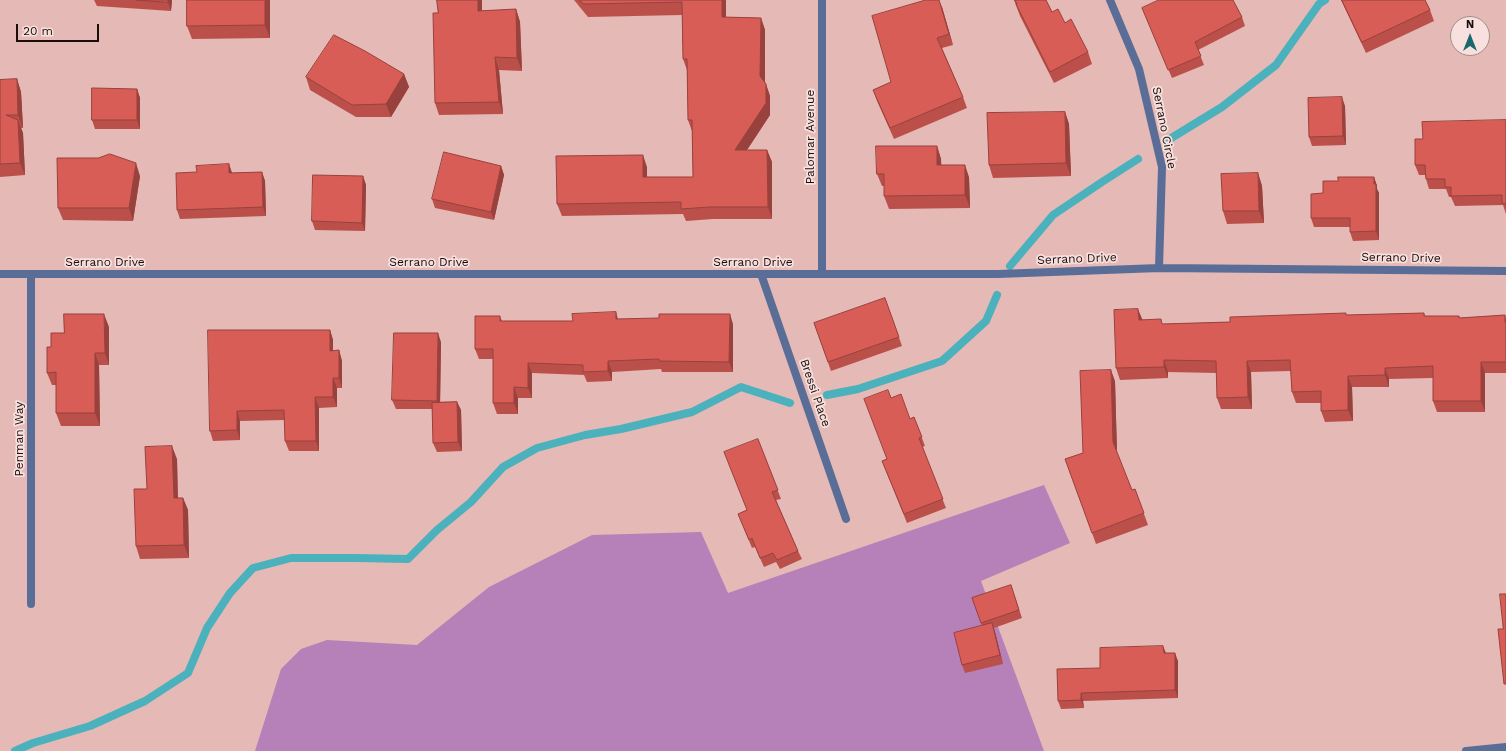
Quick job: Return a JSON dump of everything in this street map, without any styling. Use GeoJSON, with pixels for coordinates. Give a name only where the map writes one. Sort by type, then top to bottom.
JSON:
{"type":"FeatureCollection","features":[{"type":"Feature","properties":{"kind":"street","name":"Palomar Avenue"},"geometry":{"type":"LineString","coordinates":[[822,0],[822,274]]}},
{"type":"Feature","properties":{"kind":"street","name":"Serrano Circle"},"geometry":{"type":"LineString","coordinates":[[1110,0],[1139,69],[1162,167],[1159,268]]}},
{"type":"Feature","properties":{"kind":"street","name":"Serrano Drive"},"geometry":{"type":"LineString","coordinates":[[0,274],[998,274],[1159,268],[1506,271]]}},
{"type":"Feature","properties":{"kind":"street","name":"Penman Way"},"geometry":{"type":"LineString","coordinates":[[30,274],[31,604]]}},
{"type":"Feature","properties":{"kind":"street","name":"Bressi Place"},"geometry":{"type":"LineString","coordinates":[[761,274],[846,520]]}},
{"type":"Feature","properties":{"kind":"street"},"geometry":{"type":"LineString","coordinates":[[1466,751],[1506,747]]}},
{"type":"Feature","properties":{"kind":"shaded area"},"geometry":{"type":"Polygon","coordinates":[[[1044,485],[1070,543],[981,581],[1044,751],[255,751],[281,669],[301,649],[327,640],[417,645],[489,587],[592,535],[701,532],[728,593],[1044,485]]]}},
{"type":"Feature","properties":{"kind":"building"},"geometry":{"type":"Polygon","coordinates":[[[136,0],[168,0],[168,2],[136,0]]]}},
{"type":"Feature","properties":{"kind":"building"},"geometry":{"type":"Polygon","coordinates":[[[187,0],[265,0],[265,25],[187,26],[187,0]]]}},
{"type":"Feature","properties":{"kind":"building"},"geometry":{"type":"Polygon","coordinates":[[[437,0],[478,0],[478,11],[516,9],[517,58],[495,57],[499,102],[435,103],[433,13],[438,13],[437,0]]]}},
{"type":"Feature","properties":{"kind":"building"},"geometry":{"type":"Polygon","coordinates":[[[580,0],[722,0],[722,17],[761,18],[760,76],[766,84],[766,103],[735,150],[767,150],[768,207],[709,207],[681,209],[681,202],[557,204],[556,156],[643,155],[643,177],[693,177],[692,120],[688,120],[687,59],[683,59],[682,2],[584,4],[580,0]]]}},
{"type":"Feature","properties":{"kind":"building"},"geometry":{"type":"Polygon","coordinates":[[[926,0],[939,0],[949,34],[937,38],[963,97],[890,128],[873,90],[891,82],[872,16],[926,0]]]}},
{"type":"Feature","properties":{"kind":"building"},"geometry":{"type":"Polygon","coordinates":[[[1015,0],[1046,0],[1052,12],[1058,9],[1065,23],[1071,19],[1088,52],[1050,72],[1015,0]]]}},
{"type":"Feature","properties":{"kind":"building"},"geometry":{"type":"Polygon","coordinates":[[[1159,0],[1233,0],[1242,17],[1195,42],[1201,56],[1168,70],[1142,8],[1159,0]]]}},
{"type":"Feature","properties":{"kind":"building"},"geometry":{"type":"Polygon","coordinates":[[[1342,0],[1425,0],[1430,10],[1362,42],[1342,0]]]}},
{"type":"Feature","properties":{"kind":"building"},"geometry":{"type":"Polygon","coordinates":[[[334,35],[404,74],[386,104],[352,105],[306,77],[334,35]]]}},
{"type":"Feature","properties":{"kind":"building"},"geometry":{"type":"Polygon","coordinates":[[[17,79],[18,115],[6,115],[18,120],[20,163],[0,164],[0,80],[17,79]]]}},
{"type":"Feature","properties":{"kind":"building"},"geometry":{"type":"Polygon","coordinates":[[[92,88],[137,89],[137,120],[92,120],[92,88]]]}},
{"type":"Feature","properties":{"kind":"building"},"geometry":{"type":"Polygon","coordinates":[[[1342,97],[1343,136],[1309,137],[1308,98],[1342,97]]]}},
{"type":"Feature","properties":{"kind":"building"},"geometry":{"type":"Polygon","coordinates":[[[1065,112],[1066,163],[989,165],[987,113],[1065,112]]]}},
{"type":"Feature","properties":{"kind":"building"},"geometry":{"type":"Polygon","coordinates":[[[1506,120],[1506,204],[1502,203],[1502,195],[1451,196],[1451,187],[1445,187],[1445,179],[1426,179],[1425,165],[1415,165],[1415,139],[1423,139],[1422,122],[1506,120]]]}},
{"type":"Feature","properties":{"kind":"building"},"geometry":{"type":"Polygon","coordinates":[[[876,146],[937,146],[937,165],[965,165],[965,195],[884,196],[884,174],[877,174],[876,146]]]}},
{"type":"Feature","properties":{"kind":"building"},"geometry":{"type":"Polygon","coordinates":[[[444,152],[501,166],[491,212],[432,199],[444,152]]]}},
{"type":"Feature","properties":{"kind":"building"},"geometry":{"type":"Polygon","coordinates":[[[110,154],[136,163],[129,208],[58,208],[57,158],[98,158],[110,154]]]}},
{"type":"Feature","properties":{"kind":"building"},"geometry":{"type":"Polygon","coordinates":[[[229,164],[229,173],[262,172],[263,207],[177,210],[176,173],[197,172],[196,166],[229,164]]]}},
{"type":"Feature","properties":{"kind":"building"},"geometry":{"type":"Polygon","coordinates":[[[1258,173],[1259,211],[1223,211],[1221,174],[1258,173]]]}},
{"type":"Feature","properties":{"kind":"building"},"geometry":{"type":"Polygon","coordinates":[[[313,175],[363,176],[362,223],[312,221],[313,175]]]}},
{"type":"Feature","properties":{"kind":"building"},"geometry":{"type":"Polygon","coordinates":[[[1338,177],[1374,177],[1374,184],[1376,184],[1376,231],[1350,232],[1350,218],[1311,218],[1311,194],[1323,193],[1323,181],[1338,181],[1338,177]]]}},
{"type":"Feature","properties":{"kind":"building"},"geometry":{"type":"Polygon","coordinates":[[[885,298],[899,337],[828,362],[814,323],[885,298]]]}},
{"type":"Feature","properties":{"kind":"building"},"geometry":{"type":"Polygon","coordinates":[[[1138,309],[1139,320],[1161,319],[1162,324],[1230,322],[1230,317],[1346,313],[1346,315],[1424,313],[1424,316],[1459,316],[1459,318],[1505,315],[1506,362],[1481,362],[1481,401],[1433,401],[1433,366],[1385,368],[1385,375],[1348,376],[1348,410],[1321,411],[1321,391],[1292,392],[1290,360],[1247,361],[1248,397],[1217,398],[1216,361],[1164,360],[1164,367],[1116,368],[1114,310],[1138,309]]]}},
{"type":"Feature","properties":{"kind":"building"},"geometry":{"type":"Polygon","coordinates":[[[616,312],[616,319],[659,318],[659,314],[730,314],[729,362],[659,361],[659,359],[608,361],[608,371],[583,372],[583,365],[528,363],[528,388],[514,387],[514,403],[493,403],[493,349],[475,349],[475,316],[500,316],[500,321],[573,321],[572,314],[616,312]]]}},
{"type":"Feature","properties":{"kind":"building"},"geometry":{"type":"Polygon","coordinates":[[[64,314],[104,314],[105,353],[95,353],[95,413],[56,413],[56,372],[47,373],[47,347],[51,347],[51,333],[64,333],[64,314]]]}},
{"type":"Feature","properties":{"kind":"building"},"geometry":{"type":"Polygon","coordinates":[[[208,330],[330,330],[330,351],[339,350],[339,378],[333,378],[333,397],[315,397],[316,441],[285,441],[284,410],[237,411],[237,430],[210,431],[208,330]]]}},
{"type":"Feature","properties":{"kind":"building"},"geometry":{"type":"Polygon","coordinates":[[[394,333],[438,333],[437,401],[392,400],[394,333]]]}},
{"type":"Feature","properties":{"kind":"building"},"geometry":{"type":"Polygon","coordinates":[[[1111,370],[1113,442],[1132,490],[1135,489],[1144,513],[1092,533],[1065,459],[1083,453],[1080,371],[1111,370]]]}},
{"type":"Feature","properties":{"kind":"building"},"geometry":{"type":"Polygon","coordinates":[[[888,390],[891,398],[901,394],[910,419],[914,417],[922,437],[919,438],[943,499],[904,514],[882,461],[887,459],[864,399],[888,390]]]}},
{"type":"Feature","properties":{"kind":"building"},"geometry":{"type":"Polygon","coordinates":[[[457,402],[458,442],[433,443],[432,403],[457,402]]]}},
{"type":"Feature","properties":{"kind":"building"},"geometry":{"type":"Polygon","coordinates":[[[758,439],[778,490],[772,492],[798,551],[777,560],[773,553],[760,558],[752,538],[749,540],[738,514],[747,510],[724,452],[758,439]]]}},
{"type":"Feature","properties":{"kind":"building"},"geometry":{"type":"Polygon","coordinates":[[[172,446],[174,498],[183,498],[184,545],[136,546],[134,489],[147,489],[145,447],[172,446]]]}},
{"type":"Feature","properties":{"kind":"building"},"geometry":{"type":"Polygon","coordinates":[[[1011,585],[1019,610],[981,623],[972,598],[1011,585]]]}},
{"type":"Feature","properties":{"kind":"building"},"geometry":{"type":"Polygon","coordinates":[[[1500,594],[1506,594],[1506,684],[1504,684],[1498,629],[1503,629],[1500,594]]]}},
{"type":"Feature","properties":{"kind":"building"},"geometry":{"type":"Polygon","coordinates":[[[992,623],[1000,655],[962,665],[954,633],[992,623]]]}},
{"type":"Feature","properties":{"kind":"building"},"geometry":{"type":"Polygon","coordinates":[[[1163,646],[1164,653],[1175,653],[1175,690],[1081,693],[1081,700],[1058,701],[1057,669],[1100,668],[1100,648],[1163,646]]]}},
{"type":"Feature","properties":{"kind":"waterway"},"geometry":{"type":"LineString","coordinates":[[1168,140],[1222,107],[1276,65],[1319,4],[1325,0]]}},
{"type":"Feature","properties":{"kind":"waterway"},"geometry":{"type":"LineString","coordinates":[[1010,266],[1053,215],[1138,159]]}},
{"type":"Feature","properties":{"kind":"waterway"},"geometry":{"type":"LineString","coordinates":[[827,395],[858,389],[942,361],[986,321],[997,295]]}},
{"type":"Feature","properties":{"kind":"waterway"},"geometry":{"type":"LineString","coordinates":[[15,751],[33,743],[90,726],[145,701],[188,673],[207,628],[230,593],[253,568],[291,558],[408,559],[437,530],[471,502],[503,467],[537,448],[585,435],[621,429],[692,412],[741,387],[790,403]]}}]}
